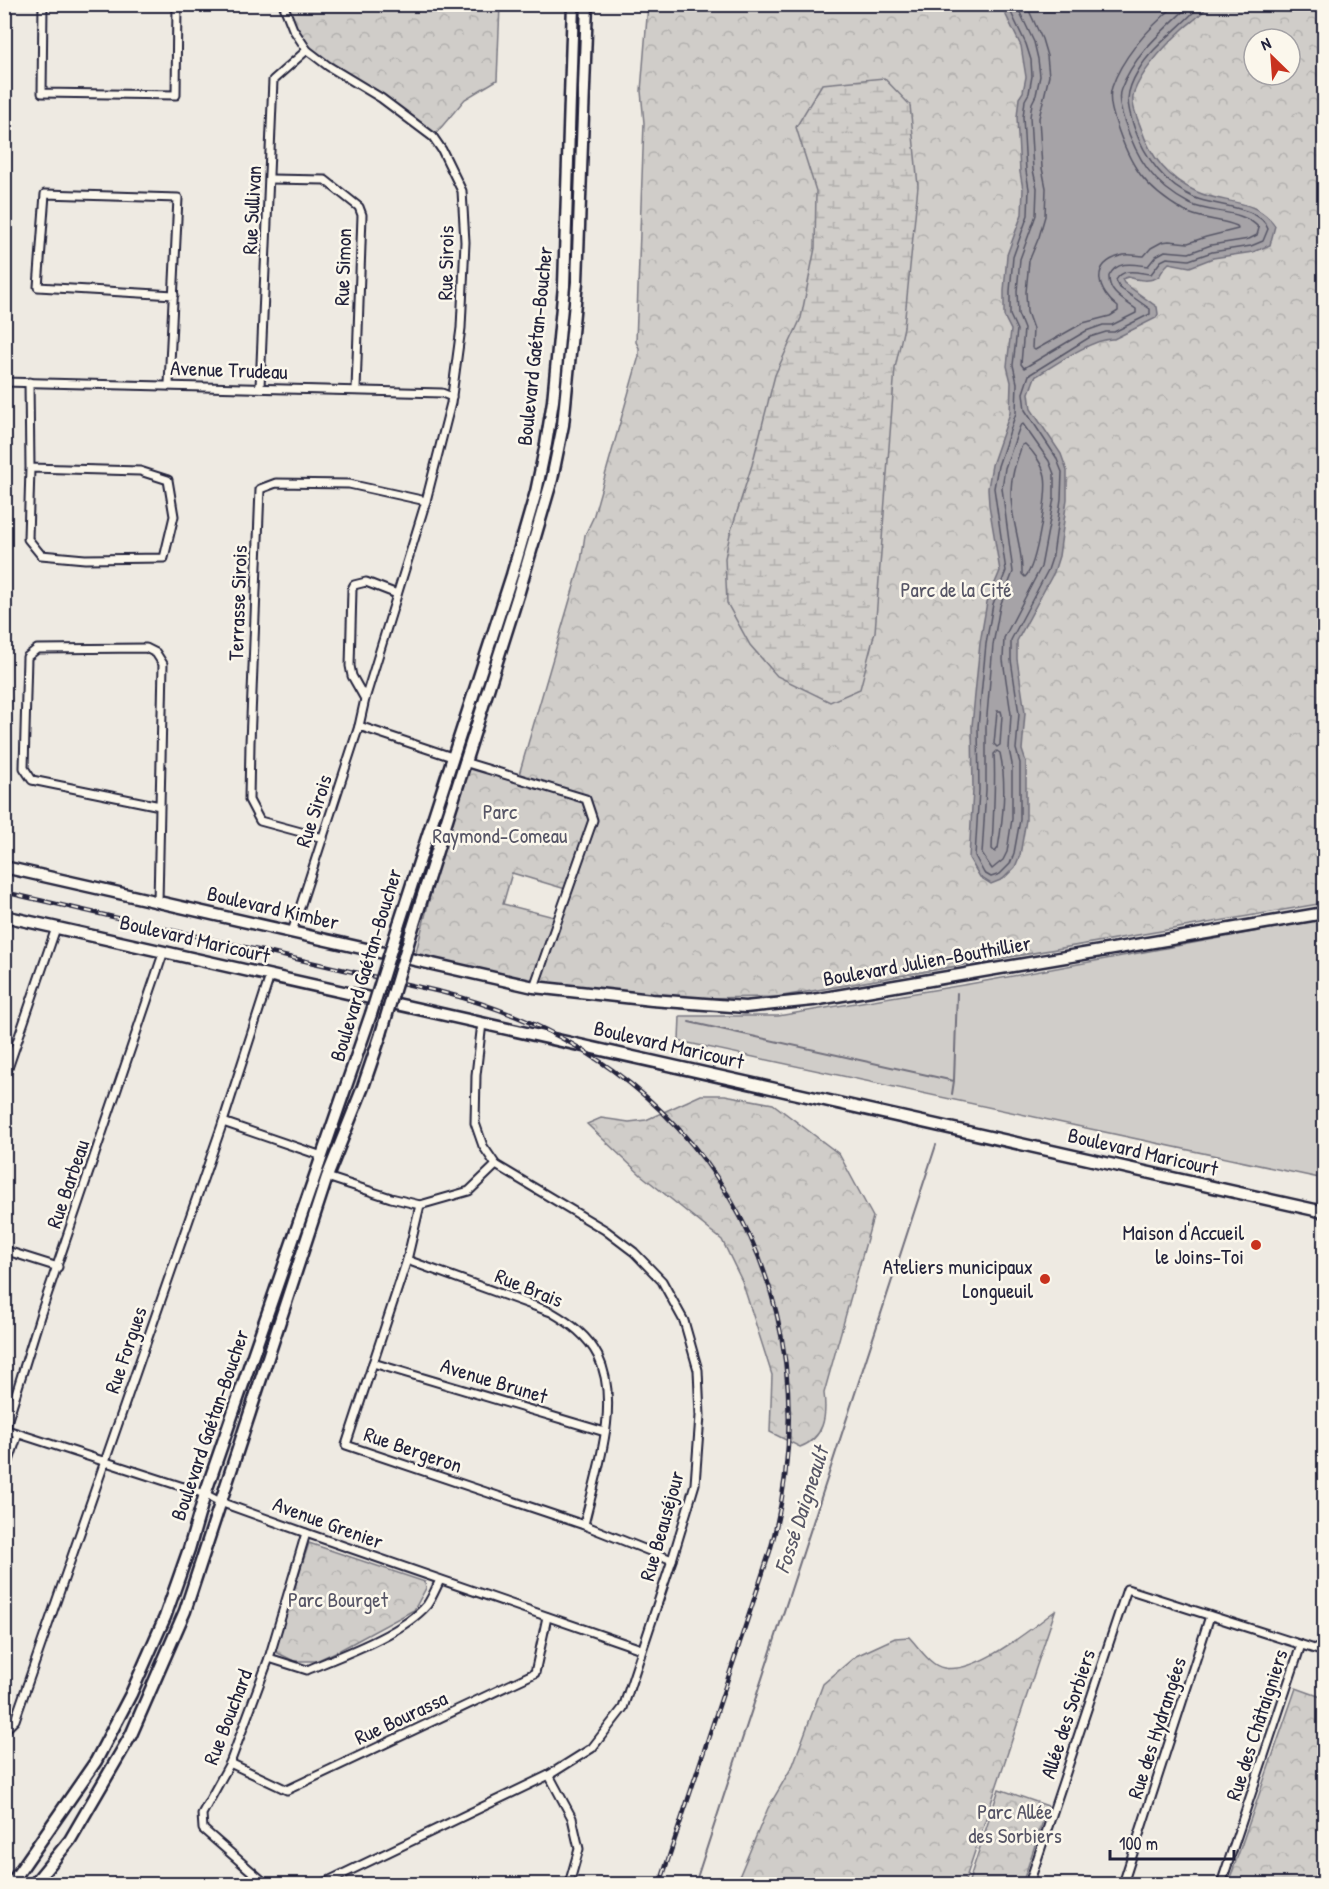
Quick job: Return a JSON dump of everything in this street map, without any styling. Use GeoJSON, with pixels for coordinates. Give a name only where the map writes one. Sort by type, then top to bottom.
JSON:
{"type":"FeatureCollection","features":[{"type":"Feature","properties":{"kind":"main road","name":"Boulevard Gaétan-Boucher"},"geometry":{"type":"LineString","coordinates":[[10,1884],[96,1761],[131,1694],[165,1617],[205,1494],[350,1080],[525,532],[536,492],[552,414],[564,286],[573,4]]}},
{"type":"Feature","properties":{"kind":"main road","name":"Boulevard Gaétan-Boucher"},"geometry":{"type":"LineString","coordinates":[[34,1884],[70,1840],[131,1735],[185,1611],[327,1178],[381,1034],[418,906],[519,595],[549,489],[564,416],[577,282],[587,4]]}},
{"type":"Feature","properties":{"kind":"main road","name":"Boulevard Kimber"},"geometry":{"type":"LineString","coordinates":[[4,867],[534,987]]}},
{"type":"Feature","properties":{"kind":"main road","name":"Boulevard Julien-Bouthillier"},"geometry":{"type":"LineString","coordinates":[[534,987],[652,1000],[745,1007],[813,1000],[1324,913]]}},
{"type":"Feature","properties":{"kind":"main road","name":"Boulevard Maricourt"},"geometry":{"type":"LineString","coordinates":[[4,916],[1324,1212]]}},
{"type":"Feature","properties":{"kind":"street"},"geometry":{"type":"LineString","coordinates":[[43,4],[42,93],[176,95],[177,4]]}},
{"type":"Feature","properties":{"kind":"street","name":"Rue Sirois"},"geometry":{"type":"LineString","coordinates":[[283,4],[292,29],[307,50],[328,66],[381,98],[433,137],[462,191],[465,242],[461,328],[452,398],[426,501],[365,699],[359,726],[291,932]]}},
{"type":"Feature","properties":{"kind":"street","name":"Rue Sullivan"},"geometry":{"type":"LineString","coordinates":[[260,387],[273,80],[307,50]]}},
{"type":"Feature","properties":{"kind":"street","name":"Rue Simon"},"geometry":{"type":"LineString","coordinates":[[270,179],[325,180],[359,207],[362,215],[356,390]]}},
{"type":"Feature","properties":{"kind":"street"},"geometry":{"type":"LineString","coordinates":[[169,384],[174,295],[178,198],[45,194],[38,287],[174,295]]}},
{"type":"Feature","properties":{"kind":"street"},"geometry":{"type":"LineString","coordinates":[[29,381],[28,540],[41,555],[85,559],[164,558],[174,516],[168,480],[140,471],[30,468]]}},
{"type":"Feature","properties":{"kind":"street","name":"Avenue Trudeau"},"geometry":{"type":"LineString","coordinates":[[4,382],[169,384],[442,393],[452,398]]}},
{"type":"Feature","properties":{"kind":"street","name":"Terrasse Sirois"},"geometry":{"type":"LineString","coordinates":[[323,838],[260,821],[249,800],[260,489],[276,483],[349,484],[426,501]]}},
{"type":"Feature","properties":{"kind":"street"},"geometry":{"type":"LineString","coordinates":[[365,699],[352,676],[350,666],[352,589],[354,585],[366,582],[397,594]]}},
{"type":"Feature","properties":{"kind":"street"},"geometry":{"type":"LineString","coordinates":[[158,902],[163,664],[156,653],[146,648],[37,649],[27,657],[24,768],[32,780],[160,806]]}},
{"type":"Feature","properties":{"kind":"street"},"geometry":{"type":"LineString","coordinates":[[359,726],[452,757]]}},
{"type":"Feature","properties":{"kind":"street"},"geometry":{"type":"LineString","coordinates":[[464,762],[586,799],[593,820],[534,987]]}},
{"type":"Feature","properties":{"kind":"street"},"geometry":{"type":"LineString","coordinates":[[4,1080],[56,928]]}},
{"type":"Feature","properties":{"kind":"street","name":"Rue Barbeau"},"geometry":{"type":"LineString","coordinates":[[5,1429],[164,951]]}},
{"type":"Feature","properties":{"kind":"street","name":"Rue Forgues"},"geometry":{"type":"LineString","coordinates":[[4,1731],[15,1720],[224,1122],[270,976]]}},
{"type":"Feature","properties":{"kind":"street","name":"Rue Beauséjour"},"geometry":{"type":"LineString","coordinates":[[322,1884],[549,1775],[592,1748],[622,1708],[695,1484],[700,1416],[698,1370],[684,1321],[662,1281],[634,1252],[605,1230],[496,1166],[483,1146],[476,1123],[476,1075],[482,1023]]}},
{"type":"Feature","properties":{"kind":"street"},"geometry":{"type":"LineString","coordinates":[[224,1122],[322,1156]]}},
{"type":"Feature","properties":{"kind":"street"},"geometry":{"type":"LineString","coordinates":[[327,1178],[420,1205],[469,1191],[496,1166]]}},
{"type":"Feature","properties":{"kind":"street","name":"Rue Bergeron"},"geometry":{"type":"LineString","coordinates":[[420,1205],[407,1260],[345,1445],[584,1526],[672,1560]]}},
{"type":"Feature","properties":{"kind":"street"},"geometry":{"type":"LineString","coordinates":[[4,1250],[58,1268]]}},
{"type":"Feature","properties":{"kind":"street","name":"Rue Brais"},"geometry":{"type":"LineString","coordinates":[[407,1260],[551,1312],[569,1322],[586,1338],[598,1356],[608,1405],[605,1432],[584,1526]]}},
{"type":"Feature","properties":{"kind":"street","name":"Avenue Brunet"},"geometry":{"type":"LineString","coordinates":[[373,1363],[605,1432]]}},
{"type":"Feature","properties":{"kind":"street","name":"Avenue Grenier"},"geometry":{"type":"LineString","coordinates":[[5,1429],[205,1494],[220,1502],[306,1533],[641,1649]]}},
{"type":"Feature","properties":{"kind":"street"},"geometry":{"type":"LineString","coordinates":[[4,1476],[18,1434]]}},
{"type":"Feature","properties":{"kind":"street","name":"Rue Bouchard"},"geometry":{"type":"LineString","coordinates":[[266,1884],[202,1829],[202,1814],[230,1763],[269,1658],[306,1533]]}},
{"type":"Feature","properties":{"kind":"street"},"geometry":{"type":"LineString","coordinates":[[269,1658],[308,1670],[336,1658],[404,1626],[428,1604],[440,1580]]}},
{"type":"Feature","properties":{"kind":"street","name":"Allée des Sorbiers"},"geometry":{"type":"LineString","coordinates":[[1029,1884],[1127,1589],[1210,1616]]}},
{"type":"Feature","properties":{"kind":"street"},"geometry":{"type":"LineString","coordinates":[[1210,1616],[1324,1652]]}},
{"type":"Feature","properties":{"kind":"street","name":"Rue des Hydrangées"},"geometry":{"type":"LineString","coordinates":[[1123,1884],[1210,1616]]}},
{"type":"Feature","properties":{"kind":"street","name":"Rue Bourassa"},"geometry":{"type":"LineString","coordinates":[[230,1763],[287,1790],[535,1673],[547,1617]]}},
{"type":"Feature","properties":{"kind":"street","name":"Rue des Châtaigniers"},"geometry":{"type":"LineString","coordinates":[[1221,1884],[1301,1645]]}},
{"type":"Feature","properties":{"kind":"street"},"geometry":{"type":"LineString","coordinates":[[549,1775],[572,1818],[579,1849],[569,1884]]}},
{"type":"Feature","properties":{"kind":"green space"},"geometry":{"type":"Polygon","coordinates":[[[283,5],[500,5],[497,80],[465,99],[433,137],[307,50],[283,5]]]}},
{"type":"Feature","properties":{"kind":"green space","name":"Parc de la Cité"},"geometry":{"type":"Polygon","coordinates":[[[648,5],[1324,5],[1324,903],[777,997],[701,998],[537,984],[569,890],[512,873],[503,904],[558,918],[534,987],[414,960],[464,762],[518,778],[581,562],[585,535],[593,518],[639,356],[636,342],[644,123],[641,91],[648,5]]]}},
{"type":"Feature","properties":{"kind":"green space"},"geometry":{"type":"Polygon","coordinates":[[[884,78],[910,105],[918,186],[904,327],[895,368],[875,632],[860,689],[830,702],[777,676],[750,645],[727,603],[725,558],[775,375],[801,318],[815,248],[816,191],[796,127],[822,84],[884,78]]]}},
{"type":"Feature","properties":{"kind":"green space"},"geometry":{"type":"Polygon","coordinates":[[[1324,919],[1324,1179],[679,1041],[680,1016],[778,1016],[975,983],[1324,919]]]}},
{"type":"Feature","properties":{"kind":"green space"},"geometry":{"type":"Polygon","coordinates":[[[701,1095],[725,1095],[773,1104],[839,1154],[873,1217],[824,1393],[825,1410],[822,1426],[814,1438],[800,1447],[770,1432],[772,1375],[742,1281],[722,1240],[641,1175],[587,1124],[601,1118],[629,1122],[646,1120],[701,1095]]]}},
{"type":"Feature","properties":{"kind":"green space","name":"Parc Bourget"},"geometry":{"type":"Polygon","coordinates":[[[309,1543],[425,1582],[426,1588],[414,1610],[316,1661],[294,1661],[274,1651],[309,1543]]]}},
{"type":"Feature","properties":{"kind":"green space"},"geometry":{"type":"Polygon","coordinates":[[[1055,1611],[964,1884],[736,1884],[768,1808],[793,1765],[823,1684],[856,1656],[895,1638],[909,1637],[929,1660],[944,1668],[957,1668],[972,1664],[1002,1649],[1055,1611]]]}},
{"type":"Feature","properties":{"kind":"green space"},"geometry":{"type":"Polygon","coordinates":[[[1296,1688],[1324,1698],[1324,1884],[1228,1884],[1296,1688]]]}},
{"type":"Feature","properties":{"kind":"green space","name":"Parc Allée des Sorbiers"},"geometry":{"type":"Polygon","coordinates":[[[999,1789],[1048,1806],[1022,1884],[968,1884],[999,1789]]]}},
{"type":"Feature","properties":{"kind":"water"},"geometry":{"type":"Polygon","coordinates":[[[1001,5],[1208,5],[1148,67],[1134,92],[1134,110],[1155,157],[1169,173],[1197,192],[1249,206],[1259,211],[1275,226],[1270,245],[1253,252],[1213,258],[1190,267],[1169,263],[1157,278],[1149,280],[1128,277],[1122,279],[1124,283],[1157,307],[1156,318],[1114,339],[1085,347],[1035,377],[1029,393],[1031,409],[1061,454],[1067,471],[1067,499],[1059,556],[1054,572],[1017,641],[1017,659],[1025,713],[1022,750],[1026,762],[1026,820],[1020,855],[1015,867],[1003,879],[991,884],[980,877],[969,858],[973,790],[972,726],[980,643],[987,602],[1000,571],[988,488],[992,465],[1010,413],[1011,382],[1007,366],[1011,330],[1004,316],[1004,291],[1007,255],[1022,214],[1023,189],[1017,117],[1019,98],[1023,92],[1026,77],[1021,46],[1001,5]]]}},
{"type":"Feature","properties":{"kind":"waterway"},"geometry":{"type":"LineString","coordinates":[[954,1080],[957,993]]}},
{"type":"Feature","properties":{"kind":"waterway","name":"Fossé Daigneault"},"geometry":{"type":"LineString","coordinates":[[689,1022],[954,1081],[952,1094]]}},
{"type":"Feature","properties":{"kind":"waterway","name":"Fossé Daigneault"},"geometry":{"type":"LineString","coordinates":[[695,1884],[936,1145]]}},
{"type":"Feature","properties":{"kind":"railway"},"geometry":{"type":"LineString","coordinates":[[4,892],[441,992],[533,1024],[612,1070],[678,1129],[730,1198],[766,1277],[786,1363],[787,1455],[770,1551],[660,1884]]}},
{"type":"Feature","properties":{"kind":"place","name":"Maison d'Accueil le Joins-Toi"},"geometry":{"type":"Point","coordinates":[1256,1245]}},
{"type":"Feature","properties":{"kind":"place","name":"Ateliers municipaux Longueuil"},"geometry":{"type":"Point","coordinates":[1045,1279]}},
{"type":"Feature","properties":{"kind":"park label","name":"Parc Raymond-Comeau"},"geometry":{"type":"Point","coordinates":[500,824]}}]}
